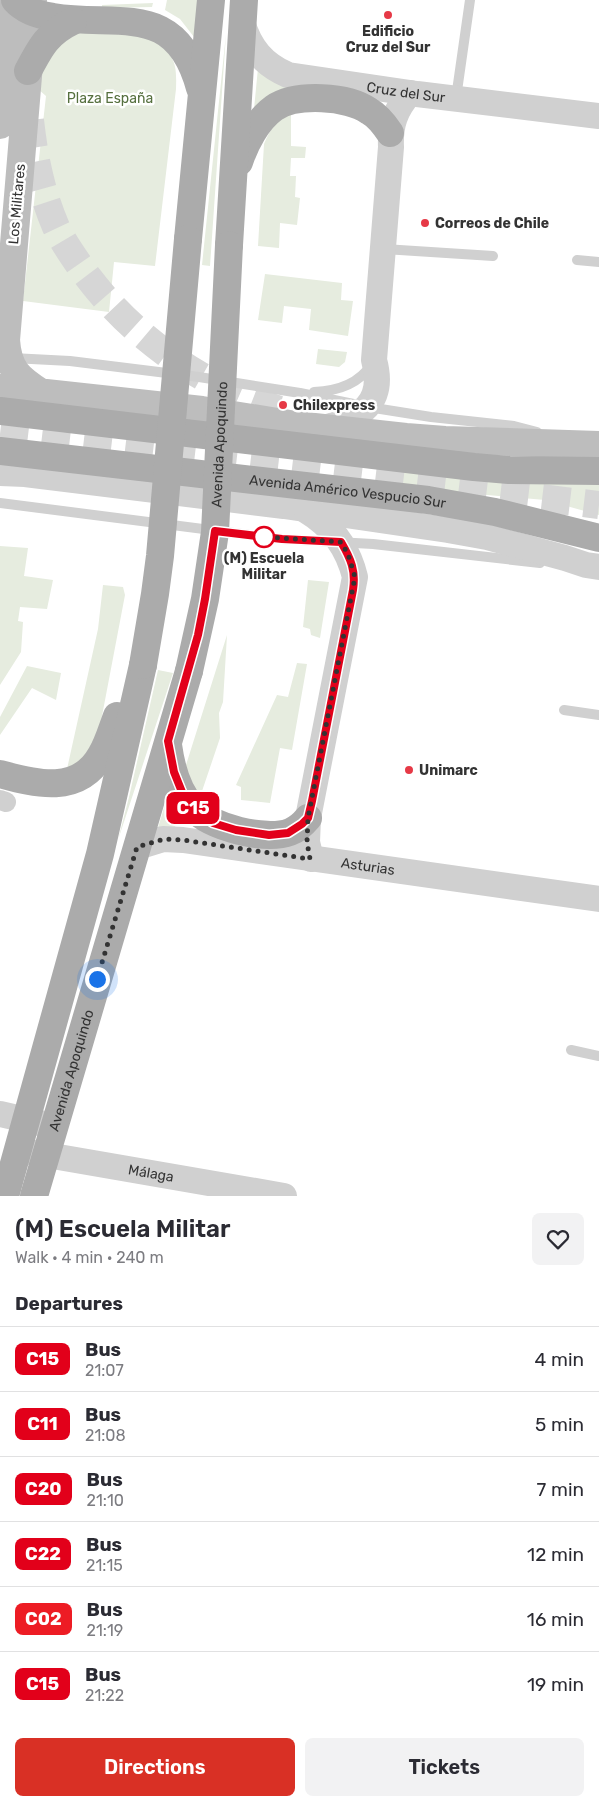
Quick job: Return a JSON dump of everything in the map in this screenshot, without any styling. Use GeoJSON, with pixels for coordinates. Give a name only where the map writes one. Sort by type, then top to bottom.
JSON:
{"type":"FeatureCollection","features":[{"type":"Feature","properties":{"kind":"main road","name":"Avenida Apoquindo"},"geometry":{"type":"LineString","coordinates":[[5,1196],[18,1150],[13,1117],[100,854],[141,672],[156,594],[211,0]]}},
{"type":"Feature","properties":{"kind":"main road"},"geometry":{"type":"LineString","coordinates":[[0,125],[8,50],[23,3],[73,21],[138,22],[155,27],[172,38],[188,58],[202,94]]}},
{"type":"Feature","properties":{"kind":"main road","name":"Los Militares"},"geometry":{"type":"LineString","coordinates":[[23,3],[28,71],[4,358],[16,374],[42,393]]}},
{"type":"Feature","properties":{"kind":"main road","name":"Avenida Apoquindo"},"geometry":{"type":"LineString","coordinates":[[34,1196],[53,1126],[189,671],[205,599],[215,532],[243,11]]}},
{"type":"Feature","properties":{"kind":"main road"},"geometry":{"type":"LineString","coordinates":[[28,71],[49,37],[59,28],[73,21]]}},
{"type":"Feature","properties":{"kind":"main road"},"geometry":{"type":"LineString","coordinates":[[234,178],[244,151],[262,119],[275,108],[291,100],[312,98],[352,103],[361,106],[377,117],[390,133]]}},
{"type":"Feature","properties":{"kind":"main road"},"geometry":{"type":"LineString","coordinates":[[0,388],[202,410],[294,435],[322,428],[445,440],[594,444]]}},
{"type":"Feature","properties":{"kind":"main road"},"geometry":{"type":"LineString","coordinates":[[0,411],[294,435],[509,470],[599,470]]}},
{"type":"Feature","properties":{"kind":"main road","name":"Avenida Américo Vespucio Sur"},"geometry":{"type":"LineString","coordinates":[[0,451],[428,500],[495,512],[599,538]]}},
{"type":"Feature","properties":{"kind":"main road"},"geometry":{"type":"LineString","coordinates":[[0,774],[45,784],[61,783],[81,776],[94,766],[102,754],[125,696],[141,672]]}},
{"type":"Feature","properties":{"kind":"main road"},"geometry":{"type":"LineString","coordinates":[[168,741],[174,772],[184,797],[197,812],[213,823],[236,830],[279,835],[296,829],[308,818]]}},
{"type":"Feature","properties":{"kind":"street","name":"Cruz del Sur"},"geometry":{"type":"LineString","coordinates":[[243,11],[252,47],[268,65],[288,75],[410,94],[599,116]]}},
{"type":"Feature","properties":{"kind":"street"},"geometry":{"type":"LineString","coordinates":[[322,428],[354,418],[368,407],[373,399],[378,381],[374,360],[391,147],[390,133],[394,117],[401,104],[410,94]]}},
{"type":"Feature","properties":{"kind":"street"},"geometry":{"type":"LineString","coordinates":[[0,479],[13,474]]}},
{"type":"Feature","properties":{"kind":"street","name":"Avenida Américo Vespucio Sur"},"geometry":{"type":"LineString","coordinates":[[13,474],[386,520],[487,537],[592,566]]}},
{"type":"Feature","properties":{"kind":"street"},"geometry":{"type":"LineString","coordinates":[[295,508],[321,520],[341,542],[348,554],[355,577],[308,818],[307,842],[310,859]]}},
{"type":"Feature","properties":{"kind":"street","name":"Asturias"},"geometry":{"type":"LineString","coordinates":[[137,847],[164,839],[183,840],[599,899]]}},
{"type":"Feature","properties":{"kind":"street"},"geometry":{"type":"LineString","coordinates":[[13,1117],[53,1126]]}},
{"type":"Feature","properties":{"kind":"street","name":"Málaga"},"geometry":{"type":"LineString","coordinates":[[18,1150],[284,1196]]}},
{"type":"Feature","properties":{"kind":"lane"},"geometry":{"type":"LineString","coordinates":[[456,99],[470,0]]}},
{"type":"Feature","properties":{"kind":"lane"},"geometry":{"type":"LineString","coordinates":[[383,249],[493,256]]}},
{"type":"Feature","properties":{"kind":"lane"},"geometry":{"type":"LineString","coordinates":[[576,260],[599,262]]}},
{"type":"Feature","properties":{"kind":"lane"},"geometry":{"type":"LineString","coordinates":[[4,358],[78,362],[199,377],[431,417],[514,426],[594,444]]}},
{"type":"Feature","properties":{"kind":"lane"},"geometry":{"type":"LineString","coordinates":[[300,393],[327,392],[340,389],[360,377],[374,360]]}},
{"type":"Feature","properties":{"kind":"lane","name":"Avenida Américo Vespucio Sur"},"geometry":{"type":"LineString","coordinates":[[2,505],[282,539],[373,544],[566,566],[592,566]]}},
{"type":"Feature","properties":{"kind":"lane"},"geometry":{"type":"LineString","coordinates":[[564,710],[599,716]]}},
{"type":"Feature","properties":{"kind":"lane"},"geometry":{"type":"LineString","coordinates":[[571,1050],[599,1056]]}},
{"type":"Feature","properties":{"kind":"green space"},"geometry":{"type":"Polygon","coordinates":[[[167,0],[199,0],[194,37],[180,19],[165,10],[167,0]]]}},
{"type":"Feature","properties":{"kind":"green space"},"geometry":{"type":"Polygon","coordinates":[[[153,3],[152,7],[102,8],[102,5],[153,3]]]}},
{"type":"Feature","properties":{"kind":"green space","name":"Plaza España"},"geometry":{"type":"Polygon","coordinates":[[[81,31],[155,37],[173,60],[176,71],[176,89],[155,266],[114,262],[109,312],[23,301],[46,96],[38,89],[42,70],[52,50],[81,31]]]}},
{"type":"Feature","properties":{"kind":"green space"},"geometry":{"type":"Polygon","coordinates":[[[226,34],[210,266],[202,265],[226,34]]]}},
{"type":"Feature","properties":{"kind":"green space"},"geometry":{"type":"Polygon","coordinates":[[[258,68],[289,85],[288,91],[254,109],[258,68]]]}},
{"type":"Feature","properties":{"kind":"green space"},"geometry":{"type":"Polygon","coordinates":[[[291,112],[291,146],[306,147],[305,158],[291,158],[290,176],[296,176],[295,197],[300,198],[297,225],[280,223],[279,248],[258,246],[264,144],[274,125],[291,112]]]}},
{"type":"Feature","properties":{"kind":"green space"},"geometry":{"type":"Polygon","coordinates":[[[265,274],[342,283],[341,300],[353,301],[348,336],[309,330],[311,309],[284,306],[282,323],[258,320],[265,274]]]}},
{"type":"Feature","properties":{"kind":"green space"},"geometry":{"type":"Polygon","coordinates":[[[318,349],[347,352],[345,362],[339,367],[316,364],[318,349]]]}},
{"type":"Feature","properties":{"kind":"green space"},"geometry":{"type":"Polygon","coordinates":[[[389,462],[599,470],[599,515],[545,500],[385,486],[389,462]]]}},
{"type":"Feature","properties":{"kind":"green space"},"geometry":{"type":"Polygon","coordinates":[[[0,546],[28,548],[24,576],[53,580],[47,609],[20,607],[18,621],[23,622],[21,652],[0,685],[0,546]]]}},
{"type":"Feature","properties":{"kind":"green space"},"geometry":{"type":"Polygon","coordinates":[[[308,580],[329,582],[320,638],[311,635],[310,629],[303,627],[308,580]]]}},
{"type":"Feature","properties":{"kind":"green space"},"geometry":{"type":"Polygon","coordinates":[[[103,585],[123,587],[125,595],[98,737],[82,759],[67,769],[98,629],[103,585]]]}},
{"type":"Feature","properties":{"kind":"green space"},"geometry":{"type":"Polygon","coordinates":[[[227,635],[223,702],[219,713],[220,738],[199,800],[192,792],[186,765],[227,635]]]}},
{"type":"Feature","properties":{"kind":"green space"},"geometry":{"type":"Polygon","coordinates":[[[297,663],[307,664],[292,750],[280,748],[270,803],[241,800],[241,787],[236,785],[277,695],[288,697],[297,663]]]}},
{"type":"Feature","properties":{"kind":"green space"},"geometry":{"type":"Polygon","coordinates":[[[27,666],[61,673],[56,700],[32,688],[0,735],[0,717],[27,666]]]}},
{"type":"Feature","properties":{"kind":"green space"},"geometry":{"type":"Polygon","coordinates":[[[158,670],[173,673],[118,840],[129,797],[158,670]]]}},
{"type":"Feature","properties":{"kind":"green space"},"geometry":{"type":"Polygon","coordinates":[[[169,791],[189,821],[176,823],[174,832],[157,831],[169,791]]]}},
{"type":"Feature","properties":{"kind":"tunnel"},"geometry":{"type":"LineString","coordinates":[[30,120],[39,174],[46,201],[56,227],[75,259],[103,296],[127,321],[153,343],[180,363],[210,381],[241,396],[273,408],[306,417]]}},
{"type":"Feature","properties":{"kind":"tunnel"},"geometry":{"type":"LineString","coordinates":[[0,434],[599,505]]}},
{"type":"Feature","properties":{"kind":"bus line","name":"C15"},"geometry":{"type":"LineString","coordinates":[[215,531],[282,539],[341,542],[348,554],[355,577],[308,818],[296,829],[288,833],[269,835],[224,828],[203,817],[184,797],[170,758],[168,741],[198,635],[215,531]]}},
{"type":"Feature","properties":{"kind":"place","name":"Edificio Cruz del Sur"},"geometry":{"type":"Point","coordinates":[388,15]}},
{"type":"Feature","properties":{"kind":"place","name":"Correos de Chile"},"geometry":{"type":"Point","coordinates":[425,223]}},
{"type":"Feature","properties":{"kind":"place","name":"Chilexpress"},"geometry":{"type":"Point","coordinates":[283,405]}},
{"type":"Feature","properties":{"kind":"place","name":"(M) Escuela Militar"},"geometry":{"type":"Point","coordinates":[264,537]}},
{"type":"Feature","properties":{"kind":"place","name":"Unimarc"},"geometry":{"type":"Point","coordinates":[409,770]}},
{"type":"Feature","properties":{"kind":"route"},"geometry":{"type":"LineString","coordinates":[[97,979],[137,847],[164,839],[183,840],[310,859],[306,830],[355,577],[348,554],[341,542],[264,537]]}}]}
